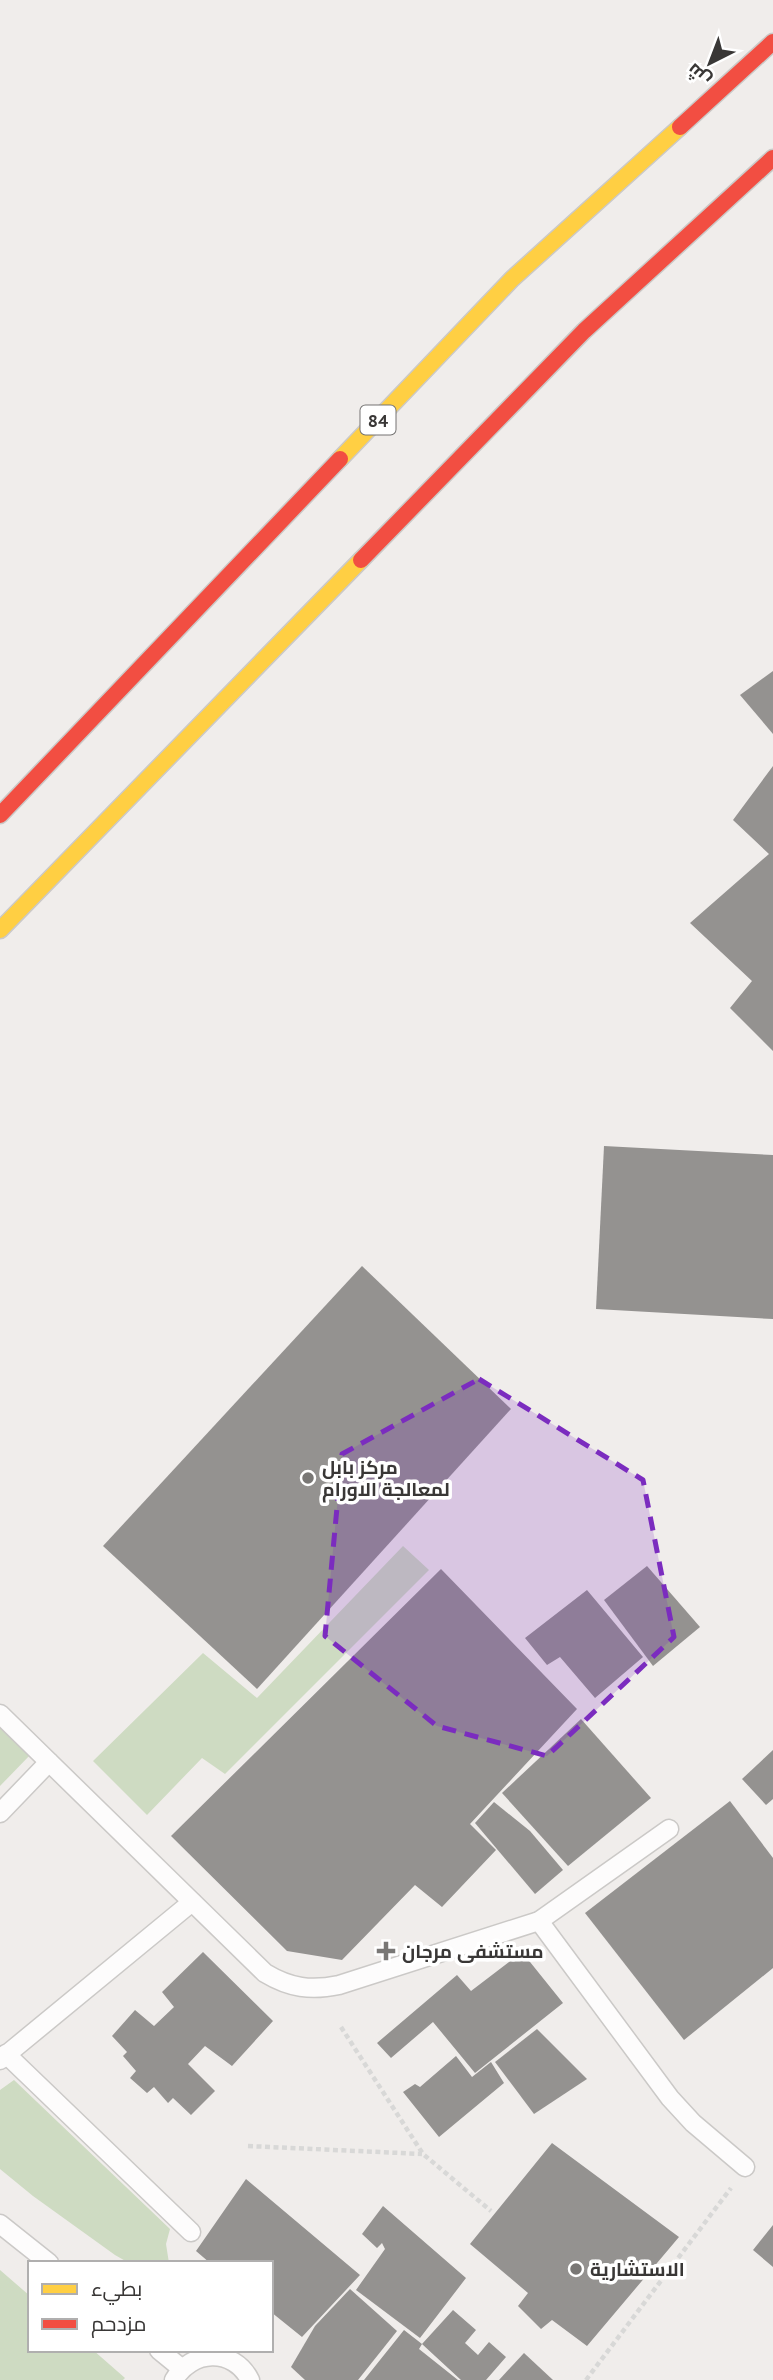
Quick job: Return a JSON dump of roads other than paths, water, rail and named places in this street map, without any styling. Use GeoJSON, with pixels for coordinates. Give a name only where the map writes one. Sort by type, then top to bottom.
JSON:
{"type":"FeatureCollection","features":[{"type":"Feature","properties":{"kind":"main road","name":"84"},"geometry":{"type":"LineString","coordinates":[[0,815],[512,279],[773,43]]}},
{"type":"Feature","properties":{"kind":"main road"},"geometry":{"type":"LineString","coordinates":[[0,930],[584,331],[773,158]]}},
{"type":"Feature","properties":{"kind":"lane"},"geometry":{"type":"LineString","coordinates":[[0,1713],[265,1973],[278,1981],[308,1989],[339,1986],[539,1921],[669,1829]]}},
{"type":"Feature","properties":{"kind":"lane"},"geometry":{"type":"LineString","coordinates":[[0,1813],[49,1762]]}},
{"type":"Feature","properties":{"kind":"lane"},"geometry":{"type":"LineString","coordinates":[[191,2232],[3,2057],[192,1902]]}},
{"type":"Feature","properties":{"kind":"lane"},"geometry":{"type":"LineString","coordinates":[[539,1921],[670,2098],[693,2123],[745,2167]]}},
{"type":"Feature","properties":{"kind":"lane"},"geometry":{"type":"LineString","coordinates":[[0,2224],[46,2261]]}},
{"type":"Feature","properties":{"kind":"lane"},"geometry":{"type":"LineString","coordinates":[[160,2352],[177,2374],[191,2361],[204,2356],[216,2356],[229,2359],[240,2366],[250,2380]]}},
{"type":"Feature","properties":{"kind":"place","name":"مركز بابل لمعالجة الاورام"},"geometry":{"type":"Point","coordinates":[308,1478]}},
{"type":"Feature","properties":{"kind":"place","name":"مستشفى مرجان"},"geometry":{"type":"Point","coordinates":[386,1951]}},
{"type":"Feature","properties":{"kind":"place","name":"الاستشارية"},"geometry":{"type":"Point","coordinates":[576,2269]}}]}
